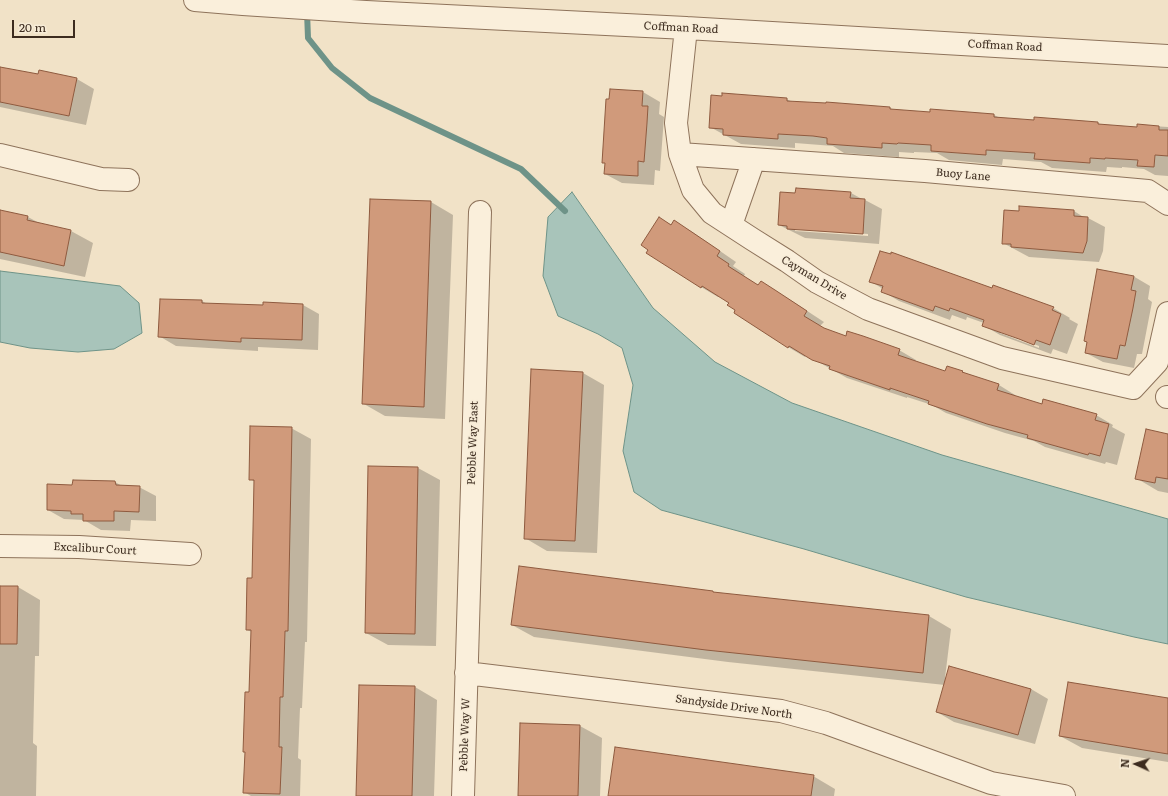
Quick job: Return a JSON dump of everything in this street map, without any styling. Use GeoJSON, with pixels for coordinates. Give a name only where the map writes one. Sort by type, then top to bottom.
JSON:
{"type":"FeatureCollection","features":[{"type":"Feature","properties":{"kind":"street","name":"Coffman Road"},"geometry":{"type":"LineString","coordinates":[[195,0],[366,12],[686,28],[1168,56]]}},
{"type":"Feature","properties":{"kind":"street","name":"Cayman Drive"},"geometry":{"type":"LineString","coordinates":[[686,28],[676,123],[680,154],[692,190],[712,213],[817,282],[868,309],[1002,358],[1133,388],[1157,362],[1168,313]]}},
{"type":"Feature","properties":{"kind":"street","name":"Buoy Lane"},"geometry":{"type":"LineString","coordinates":[[680,154],[925,171],[1148,191],[1168,204]]}},
{"type":"Feature","properties":{"kind":"street"},"geometry":{"type":"LineString","coordinates":[[0,155],[101,178],[128,180]]}},
{"type":"Feature","properties":{"kind":"street"},"geometry":{"type":"LineString","coordinates":[[731,225],[754,159]]}},
{"type":"Feature","properties":{"kind":"street","name":"Pebble Way East"},"geometry":{"type":"LineString","coordinates":[[466,673],[480,212]]}},
{"type":"Feature","properties":{"kind":"street","name":"Excalibur Court"},"geometry":{"type":"LineString","coordinates":[[0,546],[79,547],[190,554]]}},
{"type":"Feature","properties":{"kind":"street","name":"Sandyside Drive North"},"geometry":{"type":"LineString","coordinates":[[466,673],[781,711],[826,723],[991,789],[1064,796]]}},
{"type":"Feature","properties":{"kind":"street","name":"Pebble Way W"},"geometry":{"type":"LineString","coordinates":[[463,796],[466,673]]}},
{"type":"Feature","properties":{"kind":"water"},"geometry":{"type":"Polygon","coordinates":[[[572,192],[653,308],[715,362],[792,403],[942,455],[1168,519],[1168,644],[966,597],[804,549],[661,510],[634,492],[623,451],[633,385],[622,348],[598,334],[558,316],[543,276],[548,217],[572,192]]]}},
{"type":"Feature","properties":{"kind":"water"},"geometry":{"type":"Polygon","coordinates":[[[0,271],[120,286],[139,303],[142,333],[114,349],[78,352],[30,348],[0,342],[0,271]]]}},
{"type":"Feature","properties":{"kind":"building"},"geometry":{"type":"Polygon","coordinates":[[[0,67],[38,74],[39,70],[77,78],[69,116],[0,102],[0,67]]]}},
{"type":"Feature","properties":{"kind":"building"},"geometry":{"type":"Polygon","coordinates":[[[610,89],[643,91],[642,106],[648,106],[644,162],[638,161],[638,176],[604,174],[605,163],[602,163],[606,99],[609,99],[610,89]]]}},
{"type":"Feature","properties":{"kind":"building"},"geometry":{"type":"Polygon","coordinates":[[[722,93],[787,98],[787,101],[826,102],[890,107],[890,109],[930,112],[930,109],[994,114],[994,117],[1034,120],[1034,117],[1098,122],[1098,124],[1137,127],[1137,124],[1159,126],[1159,130],[1168,130],[1168,156],[1155,155],[1154,167],[1137,166],[1138,160],[1090,158],[1090,163],[1034,159],[1035,153],[986,150],[986,155],[931,151],[931,145],[882,143],[882,148],[827,144],[827,138],[813,136],[778,134],[778,139],[723,135],[723,129],[709,128],[711,95],[722,96],[722,93]]]}},
{"type":"Feature","properties":{"kind":"building"},"geometry":{"type":"Polygon","coordinates":[[[796,188],[851,192],[850,198],[865,199],[863,234],[787,229],[787,226],[778,225],[780,192],[795,193],[796,188]]]}},
{"type":"Feature","properties":{"kind":"building"},"geometry":{"type":"Polygon","coordinates":[[[370,199],[431,201],[424,407],[362,404],[370,199]]]}},
{"type":"Feature","properties":{"kind":"building"},"geometry":{"type":"Polygon","coordinates":[[[1019,206],[1074,210],[1074,216],[1088,217],[1087,241],[1083,253],[1011,247],[1011,244],[1002,244],[1004,210],[1019,211],[1019,206]]]}},
{"type":"Feature","properties":{"kind":"building"},"geometry":{"type":"Polygon","coordinates":[[[0,210],[28,216],[27,220],[71,230],[64,266],[0,252],[0,210]]]}},
{"type":"Feature","properties":{"kind":"building"},"geometry":{"type":"Polygon","coordinates":[[[659,217],[671,225],[674,220],[720,251],[717,256],[729,264],[728,266],[758,285],[761,281],[775,290],[807,311],[804,316],[824,328],[846,336],[847,331],[900,349],[898,355],[945,371],[947,366],[963,371],[962,372],[999,384],[997,390],[1042,404],[1043,399],[1097,414],[1095,420],[1109,424],[1100,456],[1089,453],[1088,455],[1027,438],[1028,435],[987,424],[928,404],[929,401],[890,388],[890,390],[829,369],[830,366],[812,360],[789,346],[788,348],[734,313],[735,310],[727,305],[729,303],[702,286],[701,288],[646,253],[648,250],[641,245],[659,217]]]}},
{"type":"Feature","properties":{"kind":"building"},"geometry":{"type":"Polygon","coordinates":[[[880,251],[891,254],[891,252],[992,288],[993,285],[1054,307],[1052,310],[1061,314],[1050,345],[1036,340],[1034,345],[982,326],[984,320],[950,308],[949,311],[935,306],[933,311],[881,292],[883,286],[869,282],[880,251]]]}},
{"type":"Feature","properties":{"kind":"building"},"geometry":{"type":"Polygon","coordinates":[[[1097,269],[1134,276],[1131,290],[1136,291],[1133,308],[1125,346],[1120,345],[1117,359],[1085,353],[1087,342],[1084,341],[1097,269]]]}},
{"type":"Feature","properties":{"kind":"building"},"geometry":{"type":"Polygon","coordinates":[[[160,299],[202,300],[202,303],[263,305],[263,302],[303,304],[302,340],[241,338],[241,342],[158,337],[160,299]]]}},
{"type":"Feature","properties":{"kind":"building"},"geometry":{"type":"Polygon","coordinates":[[[531,369],[583,372],[575,541],[524,539],[531,369]]]}},
{"type":"Feature","properties":{"kind":"building"},"geometry":{"type":"Polygon","coordinates":[[[250,426],[292,427],[288,631],[285,631],[283,697],[280,697],[279,747],[282,747],[280,794],[243,793],[245,692],[249,692],[251,630],[246,630],[247,578],[252,578],[254,480],[249,480],[250,426]]]}},
{"type":"Feature","properties":{"kind":"building"},"geometry":{"type":"Polygon","coordinates":[[[1146,429],[1168,434],[1168,479],[1156,477],[1155,483],[1135,479],[1146,429]]]}},
{"type":"Feature","properties":{"kind":"building"},"geometry":{"type":"Polygon","coordinates":[[[368,466],[418,467],[415,634],[365,633],[368,466]]]}},
{"type":"Feature","properties":{"kind":"building"},"geometry":{"type":"Polygon","coordinates":[[[73,480],[115,481],[116,485],[140,486],[139,512],[114,511],[114,521],[83,521],[83,514],[71,514],[71,511],[47,510],[47,484],[72,485],[73,480]]]}},
{"type":"Feature","properties":{"kind":"building"},"geometry":{"type":"Polygon","coordinates":[[[519,566],[713,592],[929,615],[923,673],[706,650],[511,625],[519,566]]]}},
{"type":"Feature","properties":{"kind":"building"},"geometry":{"type":"Polygon","coordinates":[[[0,586],[18,586],[17,644],[0,644],[0,586]]]}},
{"type":"Feature","properties":{"kind":"building"},"geometry":{"type":"Polygon","coordinates":[[[949,666],[1031,689],[1018,735],[936,712],[949,666]]]}},
{"type":"Feature","properties":{"kind":"building"},"geometry":{"type":"Polygon","coordinates":[[[1068,682],[1168,698],[1168,754],[1059,736],[1068,682]]]}},
{"type":"Feature","properties":{"kind":"building"},"geometry":{"type":"Polygon","coordinates":[[[359,685],[415,686],[412,796],[356,796],[359,685]]]}},
{"type":"Feature","properties":{"kind":"building"},"geometry":{"type":"Polygon","coordinates":[[[520,723],[580,725],[578,796],[518,796],[520,723]]]}},
{"type":"Feature","properties":{"kind":"building"},"geometry":{"type":"Polygon","coordinates":[[[615,747],[814,775],[811,796],[608,796],[615,747]]]}},
{"type":"Feature","properties":{"kind":"waterway"},"geometry":{"type":"LineString","coordinates":[[307,12],[308,38],[332,68],[370,98],[521,169],[565,211]]}}]}
